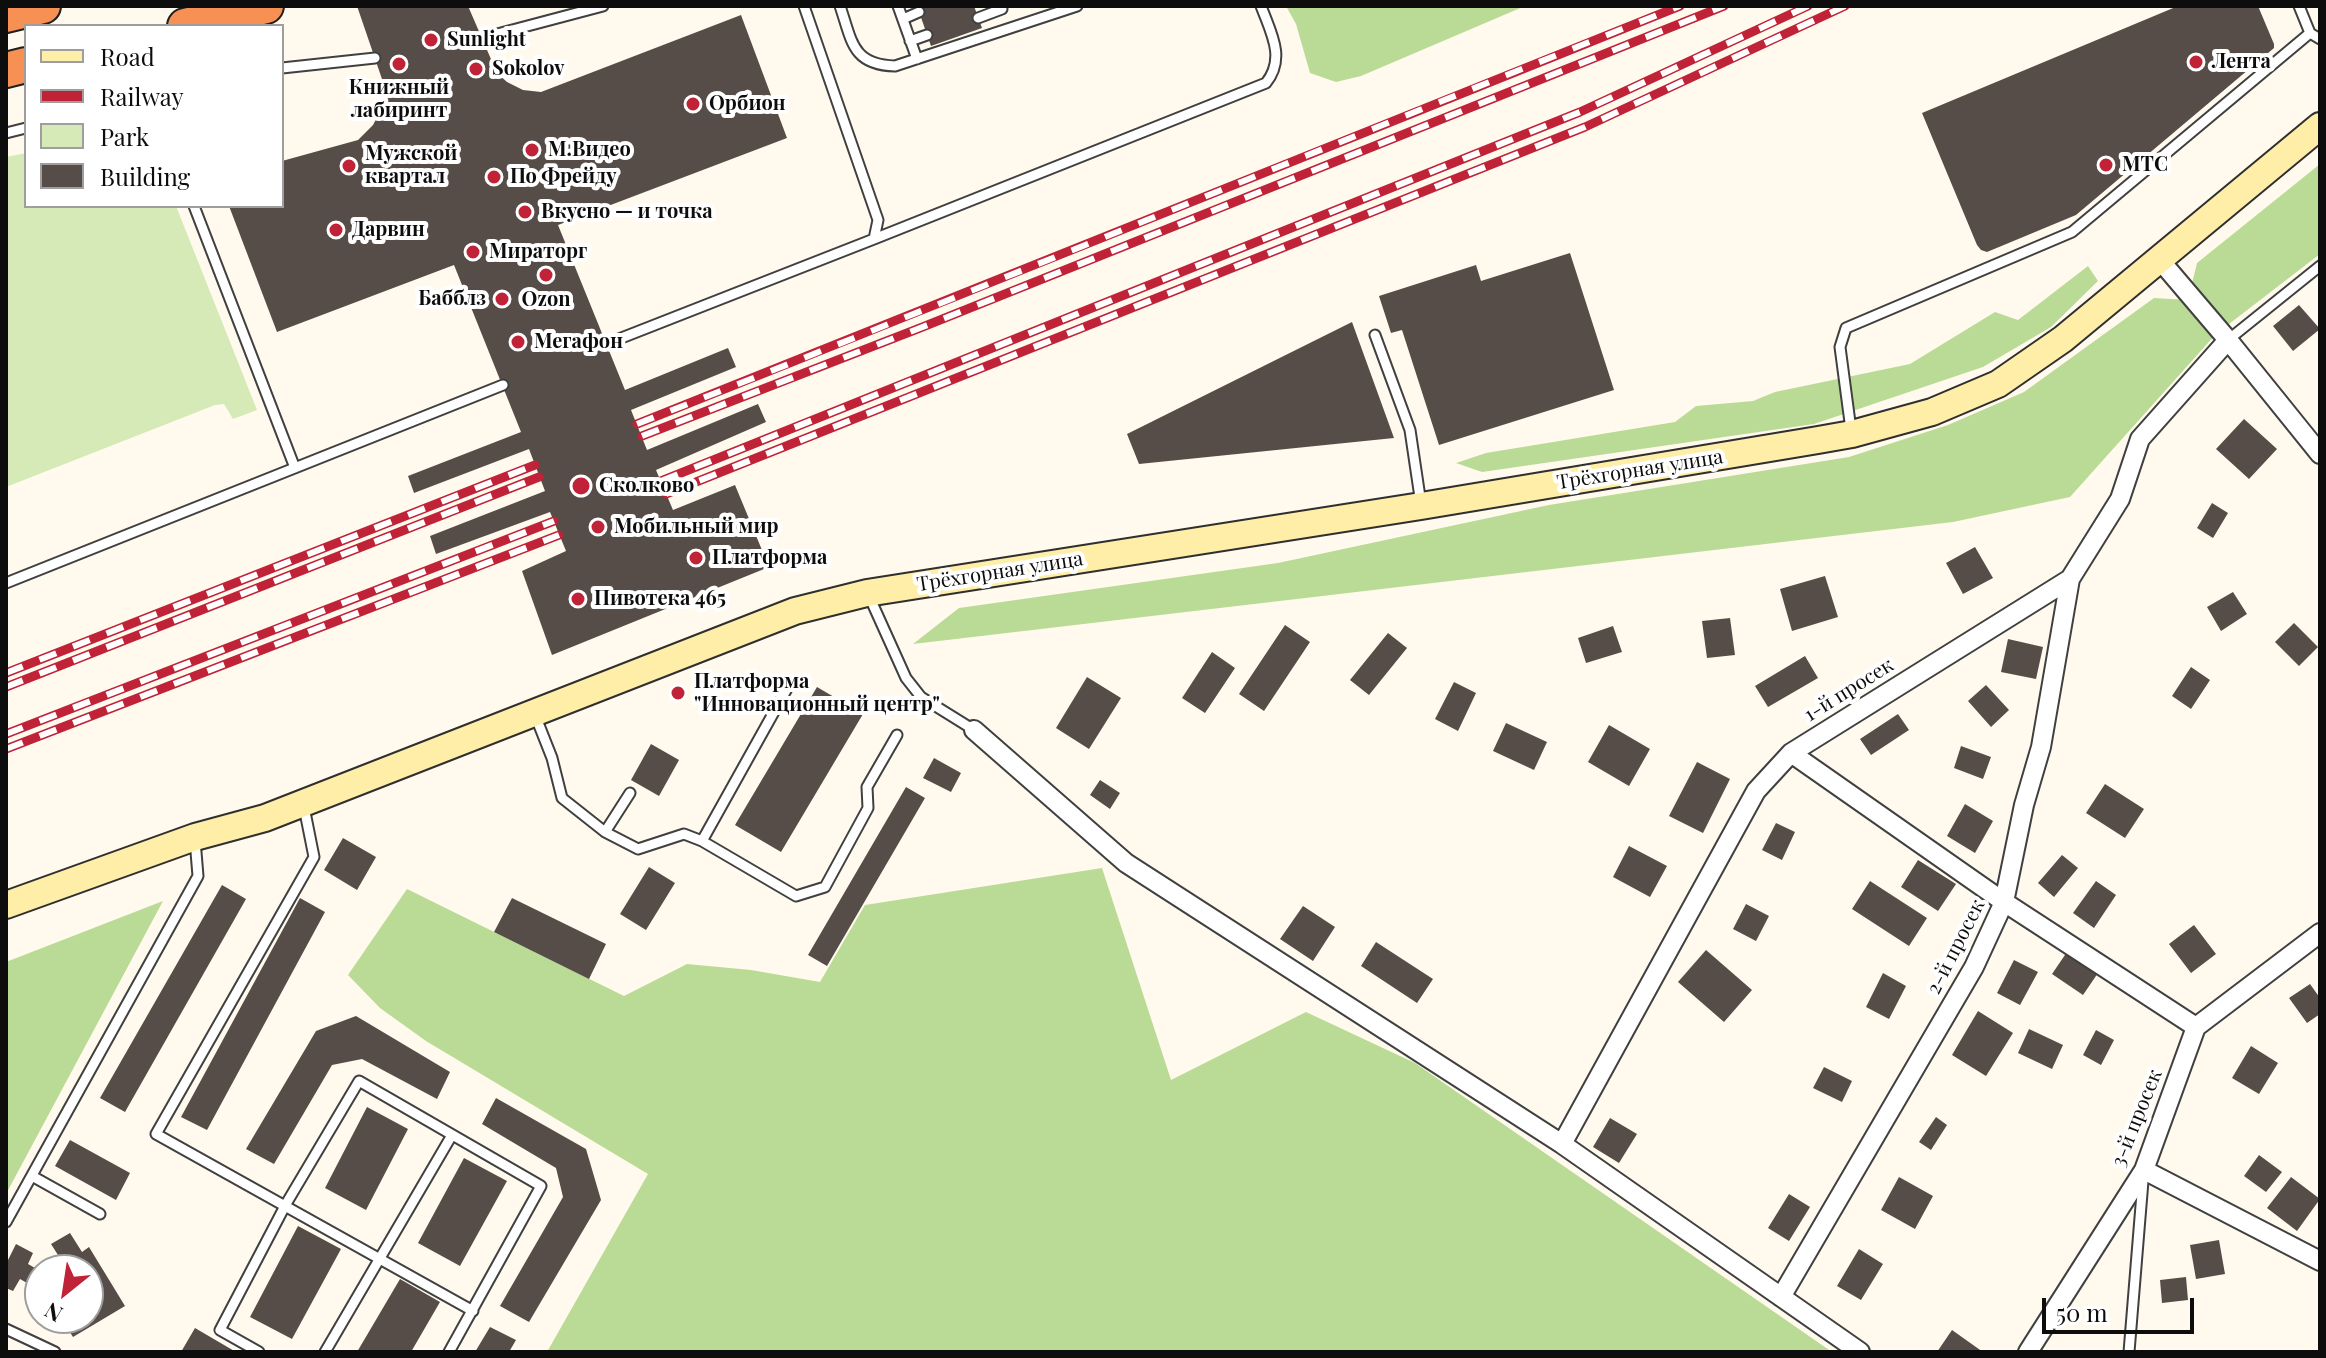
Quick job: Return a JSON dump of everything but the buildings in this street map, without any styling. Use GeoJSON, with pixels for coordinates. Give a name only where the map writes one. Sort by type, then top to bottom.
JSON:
{"type":"FeatureCollection","features":[{"type":"Feature","properties":{"kind":"highway"},"geometry":{"type":"LineString","coordinates":[[6,15],[43,6]]}},
{"type":"Feature","properties":{"kind":"highway"},"geometry":{"type":"LineString","coordinates":[[193,24],[266,6]]}},
{"type":"Feature","properties":{"kind":"street","name":"Трёхгорная улица"},"geometry":{"type":"LineString","coordinates":[[6,905],[195,837],[303,804],[795,611],[867,593],[1852,434],[1932,412],[1998,384],[2063,339],[2320,126]]}},
{"type":"Feature","properties":{"kind":"street"},"geometry":{"type":"LineString","coordinates":[[2159,259],[2320,454]]}},
{"type":"Feature","properties":{"kind":"street","name":"1-й просек"},"geometry":{"type":"LineString","coordinates":[[1562,1144],[1756,791],[1791,753],[2070,579],[2120,499],[2140,439],[2228,340]]}},
{"type":"Feature","properties":{"kind":"street","name":"2-й просек"},"geometry":{"type":"LineString","coordinates":[[1781,1297],[1974,967],[2004,902],[2024,805],[2041,747],[2070,579]]}},
{"type":"Feature","properties":{"kind":"street"},"geometry":{"type":"LineString","coordinates":[[974,730],[1126,863],[1562,1144],[1860,1352]]}},
{"type":"Feature","properties":{"kind":"street"},"geometry":{"type":"LineString","coordinates":[[1791,753],[2004,902],[2196,1027],[2320,933]]}},
{"type":"Feature","properties":{"kind":"street","name":"3-й просек"},"geometry":{"type":"LineString","coordinates":[[2028,1352],[2144,1170],[2196,1027]]}},
{"type":"Feature","properties":{"kind":"street"},"geometry":{"type":"LineString","coordinates":[[2144,1170],[2320,1261]]}},
{"type":"Feature","properties":{"kind":"lane"},"geometry":{"type":"LineString","coordinates":[[482,38],[603,6]]}},
{"type":"Feature","properties":{"kind":"lane"},"geometry":{"type":"LineString","coordinates":[[804,6],[878,220],[874,239]]}},
{"type":"Feature","properties":{"kind":"lane"},"geometry":{"type":"LineString","coordinates":[[840,6],[854,48],[865,61],[878,66],[895,66],[1077,6]]}},
{"type":"Feature","properties":{"kind":"lane"},"geometry":{"type":"LineString","coordinates":[[898,6],[917,59]]}},
{"type":"Feature","properties":{"kind":"lane"},"geometry":{"type":"LineString","coordinates":[[606,344],[1266,83],[1272,75],[1278,54],[1261,6]]}},
{"type":"Feature","properties":{"kind":"lane"},"geometry":{"type":"LineString","coordinates":[[2299,6],[2310,33],[2320,39]]}},
{"type":"Feature","properties":{"kind":"lane"},"geometry":{"type":"LineString","coordinates":[[978,18],[1001,8],[1009,29]]}},
{"type":"Feature","properties":{"kind":"lane"},"geometry":{"type":"LineString","coordinates":[[903,19],[919,12]]}},
{"type":"Feature","properties":{"kind":"lane"},"geometry":{"type":"LineString","coordinates":[[1852,434],[1840,347],[1846,328],[2072,232],[2310,33]]}},
{"type":"Feature","properties":{"kind":"lane"},"geometry":{"type":"LineString","coordinates":[[910,41],[927,35]]}},
{"type":"Feature","properties":{"kind":"lane"},"geometry":{"type":"LineString","coordinates":[[284,68],[375,58]]}},
{"type":"Feature","properties":{"kind":"lane"},"geometry":{"type":"LineString","coordinates":[[195,208],[295,468]]}},
{"type":"Feature","properties":{"kind":"lane"},"geometry":{"type":"LineString","coordinates":[[2228,340],[2320,266]]}},
{"type":"Feature","properties":{"kind":"lane"},"geometry":{"type":"LineString","coordinates":[[1375,335],[1410,430],[1421,506]]}},
{"type":"Feature","properties":{"kind":"lane"},"geometry":{"type":"LineString","coordinates":[[6,583],[503,385]]}},
{"type":"Feature","properties":{"kind":"lane"},"geometry":{"type":"LineString","coordinates":[[867,593],[906,678],[921,697],[974,730]]}},
{"type":"Feature","properties":{"kind":"lane"},"geometry":{"type":"LineString","coordinates":[[702,841],[789,685]]}},
{"type":"Feature","properties":{"kind":"lane"},"geometry":{"type":"LineString","coordinates":[[535,715],[552,758],[562,798],[605,832],[638,849],[684,834],[702,841],[796,896],[825,887],[868,808],[867,787],[897,735]]}},
{"type":"Feature","properties":{"kind":"lane"},"geometry":{"type":"LineString","coordinates":[[605,832],[630,793]]}},
{"type":"Feature","properties":{"kind":"lane"},"geometry":{"type":"LineString","coordinates":[[303,804],[314,857],[156,1134],[473,1311]]}},
{"type":"Feature","properties":{"kind":"lane"},"geometry":{"type":"LineString","coordinates":[[6,1222],[198,876],[195,837]]}},
{"type":"Feature","properties":{"kind":"lane"},"geometry":{"type":"LineString","coordinates":[[259,1352],[220,1330],[286,1204],[359,1081],[541,1186],[449,1352]]}},
{"type":"Feature","properties":{"kind":"lane"},"geometry":{"type":"LineString","coordinates":[[325,1352],[452,1135]]}},
{"type":"Feature","properties":{"kind":"lane"},"geometry":{"type":"LineString","coordinates":[[2129,1352],[2144,1170]]}},
{"type":"Feature","properties":{"kind":"lane"},"geometry":{"type":"LineString","coordinates":[[32,1176],[100,1214]]}},
{"type":"Feature","properties":{"kind":"lane"},"geometry":{"type":"LineString","coordinates":[[6,1329],[55,1352]]}},
{"type":"Feature","properties":{"kind":"green space"},"geometry":{"type":"Polygon","coordinates":[[[1286,6],[1525,6],[1361,76],[1336,82],[1310,73],[1296,24],[1286,6]]]}},
{"type":"Feature","properties":{"kind":"green space"},"geometry":{"type":"Polygon","coordinates":[[[24,153],[24,208],[177,208],[257,410],[233,419],[224,404],[215,405],[6,487],[6,157],[24,153]]]}},
{"type":"Feature","properties":{"kind":"green space"},"geometry":{"type":"Polygon","coordinates":[[[2320,164],[2320,254],[2216,334],[2070,497],[1953,522],[913,644],[959,608],[1278,563],[1549,505],[1849,457],[1948,425],[2024,392],[2154,298],[2188,300],[2197,263],[2320,164]]]}},
{"type":"Feature","properties":{"kind":"green space"},"geometry":{"type":"Polygon","coordinates":[[[2088,266],[2098,281],[2051,327],[1983,367],[1814,424],[1482,472],[1456,463],[1486,453],[1675,422],[1696,406],[1753,401],[1775,392],[1910,364],[1995,312],[2018,320],[2088,266]]]}},
{"type":"Feature","properties":{"kind":"green space"},"geometry":{"type":"Polygon","coordinates":[[[1102,868],[1171,1080],[1306,1012],[1415,1063],[1832,1352],[547,1352],[648,1174],[426,1041],[380,1008],[348,975],[407,889],[624,996],[687,964],[751,970],[820,982],[865,905],[1102,868]]]}},
{"type":"Feature","properties":{"kind":"green space"},"geometry":{"type":"Polygon","coordinates":[[[163,901],[6,1194],[6,962],[163,901]]]}},
{"type":"Feature","properties":{"kind":"railway"},"geometry":{"type":"LineString","coordinates":[[637,424],[1680,6]]}},
{"type":"Feature","properties":{"kind":"railway"},"geometry":{"type":"LineString","coordinates":[[642,436],[1724,6]]}},
{"type":"Feature","properties":{"kind":"railway"},"geometry":{"type":"LineString","coordinates":[[661,481],[1580,112],[1808,6]]}},
{"type":"Feature","properties":{"kind":"railway"},"geometry":{"type":"LineString","coordinates":[[666,494],[1585,127],[1845,6]]}},
{"type":"Feature","properties":{"kind":"railway"},"geometry":{"type":"LineString","coordinates":[[6,673],[535,465]]}},
{"type":"Feature","properties":{"kind":"railway"},"geometry":{"type":"LineString","coordinates":[[6,687],[539,477]]}},
{"type":"Feature","properties":{"kind":"railway"},"geometry":{"type":"LineString","coordinates":[[6,734],[554,521]]}},
{"type":"Feature","properties":{"kind":"railway"},"geometry":{"type":"LineString","coordinates":[[6,749],[559,535]]}},
{"type":"Feature","properties":{"kind":"place","name":"Sunlight"},"geometry":{"type":"Point","coordinates":[431,40]}},
{"type":"Feature","properties":{"kind":"place","name":"Лента"},"geometry":{"type":"Point","coordinates":[2196,62]}},
{"type":"Feature","properties":{"kind":"place","name":"Книжный лабиринт"},"geometry":{"type":"Point","coordinates":[399,64]}},
{"type":"Feature","properties":{"kind":"place","name":"Sokolov"},"geometry":{"type":"Point","coordinates":[476,69]}},
{"type":"Feature","properties":{"kind":"place","name":"Орбион"},"geometry":{"type":"Point","coordinates":[693,104]}},
{"type":"Feature","properties":{"kind":"place","name":"М.Видео"},"geometry":{"type":"Point","coordinates":[532,150]}},
{"type":"Feature","properties":{"kind":"place","name":"МТС"},"geometry":{"type":"Point","coordinates":[2106,165]}},
{"type":"Feature","properties":{"kind":"place","name":"Мужской квартал"},"geometry":{"type":"Point","coordinates":[349,166]}},
{"type":"Feature","properties":{"kind":"place","name":"По Фрейду"},"geometry":{"type":"Point","coordinates":[494,177]}},
{"type":"Feature","properties":{"kind":"place","name":"Вкусно — и точка"},"geometry":{"type":"Point","coordinates":[525,212]}},
{"type":"Feature","properties":{"kind":"place","name":"Дарвин"},"geometry":{"type":"Point","coordinates":[336,230]}},
{"type":"Feature","properties":{"kind":"place","name":"Мираторг"},"geometry":{"type":"Point","coordinates":[473,252]}},
{"type":"Feature","properties":{"kind":"place","name":"Ozon"},"geometry":{"type":"Point","coordinates":[546,275]}},
{"type":"Feature","properties":{"kind":"place","name":"Бабблз"},"geometry":{"type":"Point","coordinates":[502,299]}},
{"type":"Feature","properties":{"kind":"place","name":"Мегафон"},"geometry":{"type":"Point","coordinates":[518,342]}},
{"type":"Feature","properties":{"kind":"place","name":"Сколково"},"geometry":{"type":"Point","coordinates":[581,486]}},
{"type":"Feature","properties":{"kind":"place","name":"Мобильный мир"},"geometry":{"type":"Point","coordinates":[598,527]}},
{"type":"Feature","properties":{"kind":"place","name":"Платформа"},"geometry":{"type":"Point","coordinates":[696,558]}},
{"type":"Feature","properties":{"kind":"place","name":"Пивотека 465"},"geometry":{"type":"Point","coordinates":[578,599]}},
{"type":"Feature","properties":{"kind":"place","name":"Платформа \"Инновационный центр\""},"geometry":{"type":"Point","coordinates":[678,693]}}]}
